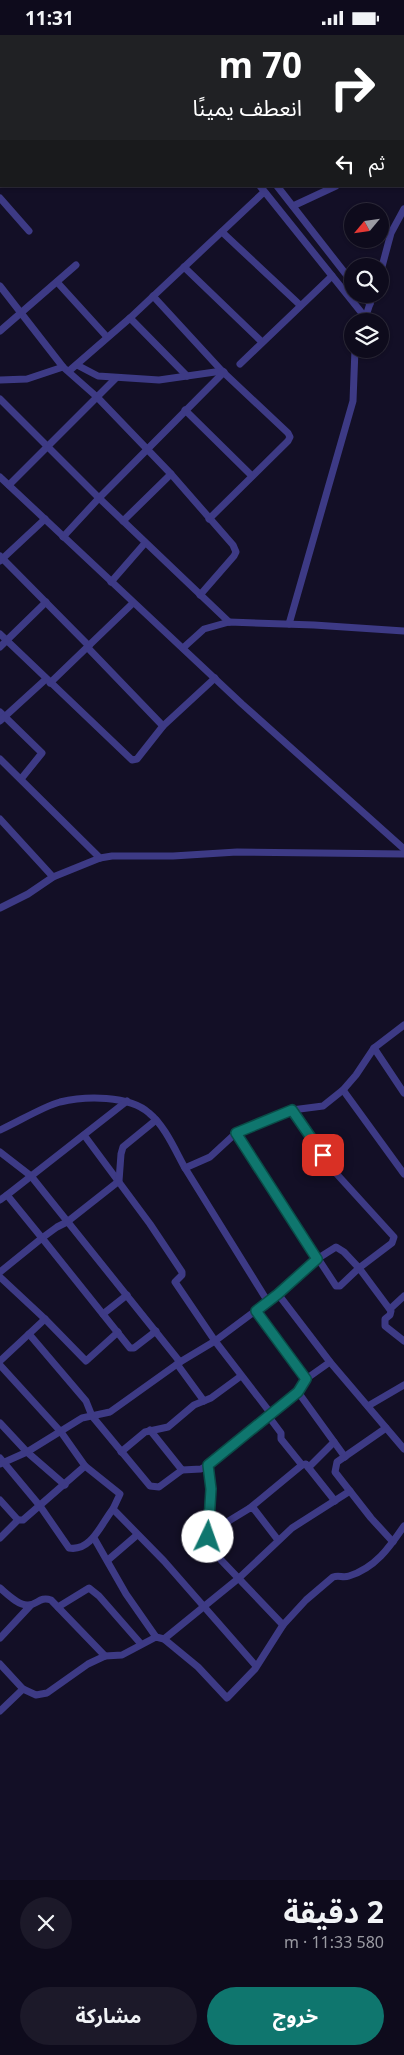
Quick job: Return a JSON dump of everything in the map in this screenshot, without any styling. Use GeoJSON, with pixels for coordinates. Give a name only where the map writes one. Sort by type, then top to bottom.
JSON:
{"type":"FeatureCollection","features":[{"type":"Feature","properties":{"kind":"street"},"geometry":{"type":"LineString","coordinates":[[278,187],[344,272]]}},
{"type":"Feature","properties":{"kind":"street"},"geometry":{"type":"LineString","coordinates":[[293,206],[334,187]]}},
{"type":"Feature","properties":{"kind":"street"},"geometry":{"type":"LineString","coordinates":[[0,380],[26,379],[77,365],[222,232],[262,189],[360,313]]}},
{"type":"Feature","properties":{"kind":"street"},"geometry":{"type":"LineString","coordinates":[[0,198],[29,231]]}},
{"type":"Feature","properties":{"kind":"street"},"geometry":{"type":"LineString","coordinates":[[384,258],[391,233],[404,209]]}},
{"type":"Feature","properties":{"kind":"street"},"geometry":{"type":"LineString","coordinates":[[222,232],[300,305]]}},
{"type":"Feature","properties":{"kind":"street"},"geometry":{"type":"LineString","coordinates":[[0,331],[22,314],[76,265]]}},
{"type":"Feature","properties":{"kind":"street"},"geometry":{"type":"LineString","coordinates":[[184,267],[262,342]]}},
{"type":"Feature","properties":{"kind":"street"},"geometry":{"type":"LineString","coordinates":[[240,364],[332,276]]}},
{"type":"Feature","properties":{"kind":"street"},"geometry":{"type":"LineString","coordinates":[[57,282],[107,337]]}},
{"type":"Feature","properties":{"kind":"street"},"geometry":{"type":"LineString","coordinates":[[0,286],[66,369],[97,397],[171,475],[233,545],[236,552],[200,595]]}},
{"type":"Feature","properties":{"kind":"street"},"geometry":{"type":"LineString","coordinates":[[153,296],[223,372],[290,437],[210,519]]}},
{"type":"Feature","properties":{"kind":"street"},"geometry":{"type":"LineString","coordinates":[[367,313],[370,304]]}},
{"type":"Feature","properties":{"kind":"street"},"geometry":{"type":"LineString","coordinates":[[130,318],[187,376]]}},
{"type":"Feature","properties":{"kind":"street"},"geometry":{"type":"LineString","coordinates":[[289,624],[353,401],[355,358]]}},
{"type":"Feature","properties":{"kind":"street"},"geometry":{"type":"LineString","coordinates":[[77,365],[98,376],[116,378],[159,380],[223,372]]}},
{"type":"Feature","properties":{"kind":"street"},"geometry":{"type":"LineString","coordinates":[[63,537],[223,372]]}},
{"type":"Feature","properties":{"kind":"street"},"geometry":{"type":"LineString","coordinates":[[9,485],[116,378]]}},
{"type":"Feature","properties":{"kind":"street"},"geometry":{"type":"LineString","coordinates":[[0,399],[145,543],[229,622]]}},
{"type":"Feature","properties":{"kind":"street"},"geometry":{"type":"LineString","coordinates":[[185,411],[252,476]]}},
{"type":"Feature","properties":{"kind":"street"},"geometry":{"type":"LineString","coordinates":[[123,521],[171,475]]}},
{"type":"Feature","properties":{"kind":"street"},"geometry":{"type":"LineString","coordinates":[[0,477],[133,603],[404,849]]}},
{"type":"Feature","properties":{"kind":"street"},"geometry":{"type":"LineString","coordinates":[[45,519],[1,559],[46,602],[163,726]]}},
{"type":"Feature","properties":{"kind":"street"},"geometry":{"type":"LineString","coordinates":[[111,582],[145,543]]}},
{"type":"Feature","properties":{"kind":"street"},"geometry":{"type":"LineString","coordinates":[[0,647],[46,602]]}},
{"type":"Feature","properties":{"kind":"street"},"geometry":{"type":"LineString","coordinates":[[21,779],[42,753],[1,717],[88,647],[133,603]]}},
{"type":"Feature","properties":{"kind":"street"},"geometry":{"type":"LineString","coordinates":[[183,649],[204,629],[229,622],[404,631]]}},
{"type":"Feature","properties":{"kind":"street"},"geometry":{"type":"LineString","coordinates":[[0,634],[132,760],[137,759],[163,726],[215,678]]}},
{"type":"Feature","properties":{"kind":"street"},"geometry":{"type":"LineString","coordinates":[[0,759],[100,858]]}},
{"type":"Feature","properties":{"kind":"street"},"geometry":{"type":"LineString","coordinates":[[0,819],[53,877]]}},
{"type":"Feature","properties":{"kind":"street"},"geometry":{"type":"LineString","coordinates":[[0,908],[28,894],[53,877],[100,858],[112,856],[173,856],[237,852],[404,854]]}},
{"type":"Feature","properties":{"kind":"street"},"geometry":{"type":"LineString","coordinates":[[185,1168],[210,1157],[236,1133],[292,1110],[323,1106],[343,1090],[356,1075],[374,1048],[404,1025]]}},
{"type":"Feature","properties":{"kind":"street"},"geometry":{"type":"LineString","coordinates":[[374,1048],[404,1093]]}},
{"type":"Feature","properties":{"kind":"street"},"geometry":{"type":"LineString","coordinates":[[343,1090],[404,1174]]}},
{"type":"Feature","properties":{"kind":"street"},"geometry":{"type":"LineString","coordinates":[[0,1130],[60,1103],[100,1098],[127,1101],[148,1111],[156,1120],[268,1302]]}},
{"type":"Feature","properties":{"kind":"street"},"geometry":{"type":"LineString","coordinates":[[0,1201],[127,1101]]}},
{"type":"Feature","properties":{"kind":"street"},"geometry":{"type":"LineString","coordinates":[[236,1133],[337,1287],[392,1243],[394,1237],[334,1171],[292,1110]]}},
{"type":"Feature","properties":{"kind":"street"},"geometry":{"type":"LineString","coordinates":[[0,1272],[119,1181],[121,1154],[124,1147],[156,1120]]}},
{"type":"Feature","properties":{"kind":"street"},"geometry":{"type":"LineString","coordinates":[[84,1135],[119,1181],[182,1272],[182,1275],[174,1282],[282,1433],[281,1439],[335,1501]]}},
{"type":"Feature","properties":{"kind":"street"},"geometry":{"type":"LineString","coordinates":[[0,1152],[31,1176],[156,1331],[204,1401]]}},
{"type":"Feature","properties":{"kind":"street"},"geometry":{"type":"LineString","coordinates":[[7,1195],[127,1345],[134,1348],[156,1331]]}},
{"type":"Feature","properties":{"kind":"street"},"geometry":{"type":"LineString","coordinates":[[0,1365],[61,1433],[85,1466],[120,1494],[113,1509],[94,1538],[82,1547],[69,1548],[40,1506],[1,1462],[27,1452],[61,1433],[82,1418],[110,1412],[179,1363],[215,1341],[278,1294],[317,1259],[336,1247],[344,1252],[359,1268],[390,1309],[391,1313],[385,1319],[385,1326],[404,1341]]}},
{"type":"Feature","properties":{"kind":"street"},"geometry":{"type":"LineString","coordinates":[[0,1277],[86,1361],[118,1332]]}},
{"type":"Feature","properties":{"kind":"street"},"geometry":{"type":"LineString","coordinates":[[278,1294],[330,1362],[404,1449]]}},
{"type":"Feature","properties":{"kind":"street"},"geometry":{"type":"LineString","coordinates":[[103,1314],[127,1295]]}},
{"type":"Feature","properties":{"kind":"street"},"geometry":{"type":"LineString","coordinates":[[390,1309],[404,1296]]}},
{"type":"Feature","properties":{"kind":"street"},"geometry":{"type":"LineString","coordinates":[[256,1311],[306,1379]]}},
{"type":"Feature","properties":{"kind":"street"},"geometry":{"type":"LineString","coordinates":[[0,1361],[45,1319]]}},
{"type":"Feature","properties":{"kind":"street"},"geometry":{"type":"LineString","coordinates":[[29,1334],[86,1401],[92,1416],[121,1452],[150,1486],[154,1488],[159,1487],[182,1470],[201,1469],[208,1465],[270,1416],[298,1392],[306,1379],[330,1362]]}},
{"type":"Feature","properties":{"kind":"street"},"geometry":{"type":"LineString","coordinates":[[121,1452],[145,1432],[168,1427],[194,1405],[204,1401],[241,1376]]}},
{"type":"Feature","properties":{"kind":"street"},"geometry":{"type":"LineString","coordinates":[[368,1406],[404,1385]]}},
{"type":"Feature","properties":{"kind":"street"},"geometry":{"type":"LineString","coordinates":[[298,1392],[345,1457]]}},
{"type":"Feature","properties":{"kind":"street"},"geometry":{"type":"LineString","coordinates":[[0,1423],[27,1452],[65,1485]]}},
{"type":"Feature","properties":{"kind":"street"},"geometry":{"type":"LineString","coordinates":[[386,1428],[338,1462],[335,1472],[393,1542]]}},
{"type":"Feature","properties":{"kind":"street"},"geometry":{"type":"LineString","coordinates":[[150,1430],[182,1470]]}},
{"type":"Feature","properties":{"kind":"street"},"geometry":{"type":"LineString","coordinates":[[209,1533],[250,1508],[334,1442]]}},
{"type":"Feature","properties":{"kind":"street"},"geometry":{"type":"LineString","coordinates":[[208,1465],[211,1489],[209,1543],[221,1560],[283,1625]]}},
{"type":"Feature","properties":{"kind":"street"},"geometry":{"type":"LineString","coordinates":[[0,1501],[18,1520],[23,1521],[85,1466]]}},
{"type":"Feature","properties":{"kind":"street"},"geometry":{"type":"LineString","coordinates":[[0,1664],[22,1689],[36,1695],[47,1693],[88,1664],[105,1656],[122,1655],[141,1644],[160,1638],[204,1608],[240,1578],[292,1528],[350,1491]]}},
{"type":"Feature","properties":{"kind":"street"},"geometry":{"type":"LineString","coordinates":[[250,1508],[254,1509],[278,1540]]}},
{"type":"Feature","properties":{"kind":"street"},"geometry":{"type":"LineString","coordinates":[[113,1509],[164,1561],[256,1666]]}},
{"type":"Feature","properties":{"kind":"street"},"geometry":{"type":"LineString","coordinates":[[0,1538],[18,1520]]}},
{"type":"Feature","properties":{"kind":"street"},"geometry":{"type":"LineString","coordinates":[[94,1538],[126,1594],[160,1638],[198,1667],[227,1698],[255,1669],[283,1625],[306,1600],[333,1577],[346,1577],[370,1567],[393,1542],[404,1526]]}},
{"type":"Feature","properties":{"kind":"street"},"geometry":{"type":"LineString","coordinates":[[108,1560],[137,1535]]}},
{"type":"Feature","properties":{"kind":"street"},"geometry":{"type":"LineString","coordinates":[[0,1588],[23,1605],[30,1605]]}},
{"type":"Feature","properties":{"kind":"street"},"geometry":{"type":"LineString","coordinates":[[58,1607],[85,1588],[88,1588],[99,1596],[141,1644]]}},
{"type":"Feature","properties":{"kind":"street"},"geometry":{"type":"LineString","coordinates":[[0,1638],[30,1605],[46,1598],[51,1600],[105,1656]]}},
{"type":"Feature","properties":{"kind":"street"},"geometry":{"type":"LineString","coordinates":[[0,1711],[22,1689]]}},
{"type":"Feature","properties":{"kind":"route"},"geometry":{"type":"LineString","coordinates":[[208,1537],[211,1489],[208,1465],[298,1392],[306,1379],[256,1311],[317,1259],[236,1133],[292,1110],[323,1155]]}}]}
